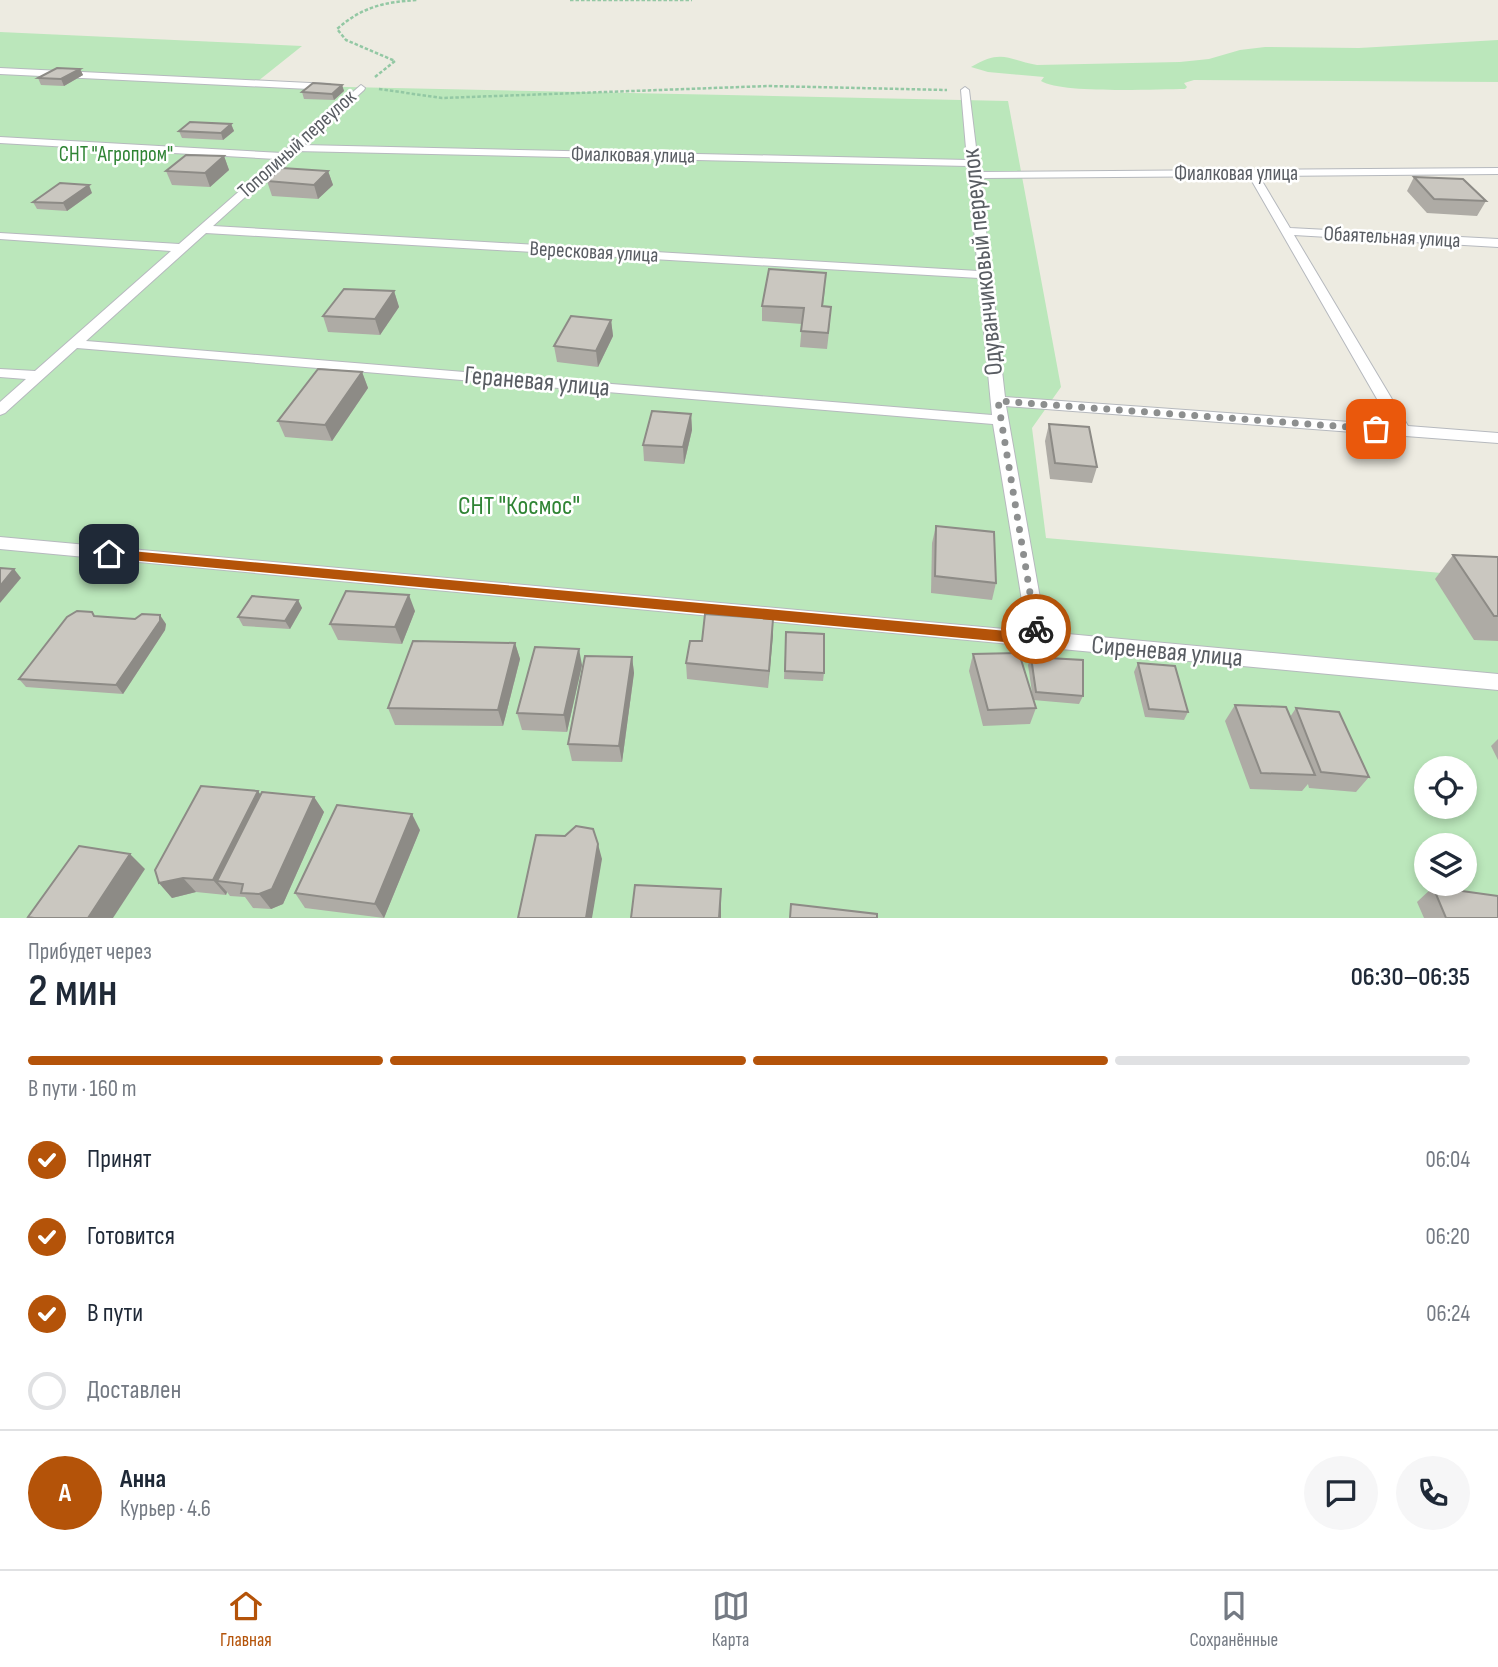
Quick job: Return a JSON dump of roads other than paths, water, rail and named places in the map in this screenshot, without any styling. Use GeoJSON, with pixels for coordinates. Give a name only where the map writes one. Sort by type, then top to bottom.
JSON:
{"type":"FeatureCollection","features":[{"type":"Feature","properties":{"kind":"lane","name":"Тополиный переулок"},"geometry":{"type":"LineString","coordinates":[[0,71],[361,88],[0,410]]}},
{"type":"Feature","properties":{"kind":"lane","name":"Одуванчиковый переулок"},"geometry":{"type":"LineString","coordinates":[[965,90],[1000,420],[1038,640]]}},
{"type":"Feature","properties":{"kind":"lane","name":"Фиалковая улица"},"geometry":{"type":"LineString","coordinates":[[0,140],[289,152],[973,169],[1252,173],[1498,171]]}},
{"type":"Feature","properties":{"kind":"lane"},"geometry":{"type":"LineString","coordinates":[[1252,173],[1403,431]]}},
{"type":"Feature","properties":{"kind":"lane","name":"Вересковая улица"},"geometry":{"type":"LineString","coordinates":[[202,229],[985,275]]}},
{"type":"Feature","properties":{"kind":"lane","name":"Обаятельная улица"},"geometry":{"type":"LineString","coordinates":[[1286,231],[1498,243]]}},
{"type":"Feature","properties":{"kind":"lane"},"geometry":{"type":"LineString","coordinates":[[0,236],[181,248]]}},
{"type":"Feature","properties":{"kind":"lane","name":"Гераневая улица"},"geometry":{"type":"LineString","coordinates":[[74,344],[1000,420]]}},
{"type":"Feature","properties":{"kind":"lane"},"geometry":{"type":"LineString","coordinates":[[0,373],[38,376]]}},
{"type":"Feature","properties":{"kind":"lane"},"geometry":{"type":"LineString","coordinates":[[998,401],[1498,438]]}},
{"type":"Feature","properties":{"kind":"lane","name":"Сиреневая улица"},"geometry":{"type":"LineString","coordinates":[[0,543],[1498,682]]}},
{"type":"Feature","properties":{"kind":"park label","name":"СНТ \"Агропром\""},"geometry":{"type":"Point","coordinates":[116,154]}},
{"type":"Feature","properties":{"kind":"park label","name":"СНТ \"Космос\""},"geometry":{"type":"Point","coordinates":[519,506]}}]}
